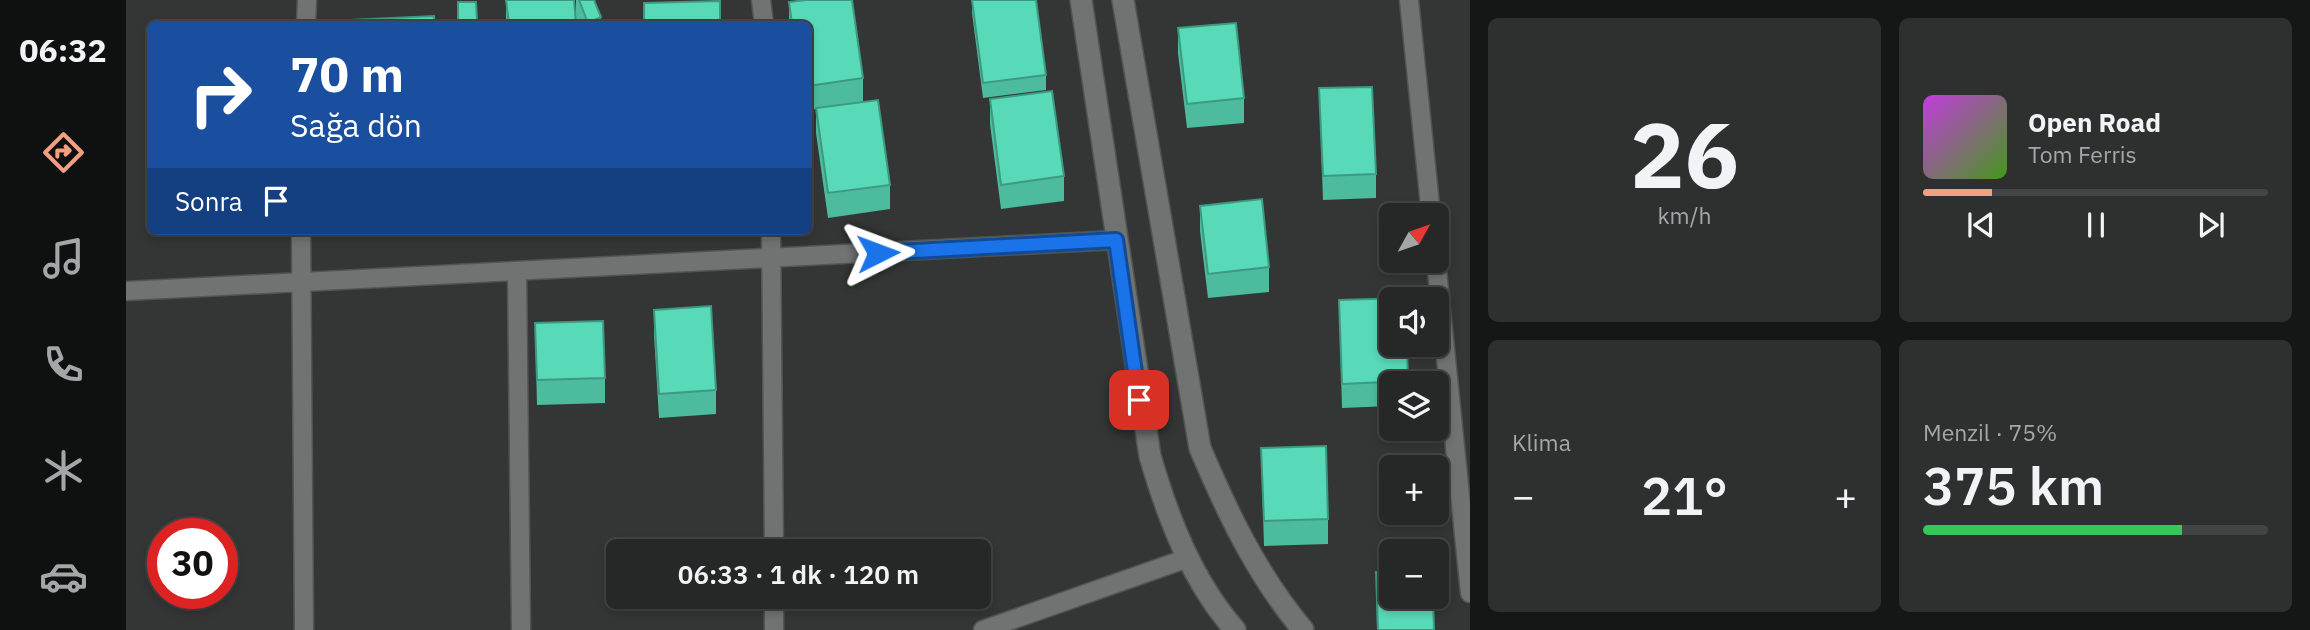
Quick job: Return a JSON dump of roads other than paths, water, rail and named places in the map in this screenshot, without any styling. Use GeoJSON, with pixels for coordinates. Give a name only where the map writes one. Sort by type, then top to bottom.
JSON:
{"type":"FeatureCollection","features":[{"type":"Feature","properties":{"kind":"street"},"geometry":{"type":"LineString","coordinates":[[306,21],[307,0]]}},
{"type":"Feature","properties":{"kind":"street"},"geometry":{"type":"LineString","coordinates":[[761,0],[764,21]]}},
{"type":"Feature","properties":{"kind":"street"},"geometry":{"type":"LineString","coordinates":[[1081,0],[1150,456],[1165,507],[1188,558],[1219,613],[1235,630]]}},
{"type":"Feature","properties":{"kind":"street"},"geometry":{"type":"LineString","coordinates":[[1123,0],[1200,448],[1229,518],[1257,568],[1303,630]]}},
{"type":"Feature","properties":{"kind":"street"},"geometry":{"type":"LineString","coordinates":[[1409,0],[1430,203]]}},
{"type":"Feature","properties":{"kind":"street"},"geometry":{"type":"LineString","coordinates":[[301,235],[304,630]]}},
{"type":"Feature","properties":{"kind":"street"},"geometry":{"type":"LineString","coordinates":[[771,235],[774,539]]}},
{"type":"Feature","properties":{"kind":"street"},"geometry":{"type":"LineString","coordinates":[[126,291],[1116,240]]}},
{"type":"Feature","properties":{"kind":"street"},"geometry":{"type":"LineString","coordinates":[[517,271],[521,630]]}},
{"type":"Feature","properties":{"kind":"street"},"geometry":{"type":"LineString","coordinates":[[1437,273],[1470,593]]}},
{"type":"Feature","properties":{"kind":"street"},"geometry":{"type":"LineString","coordinates":[[983,630],[1188,558]]}},
{"type":"Feature","properties":{"kind":"street"},"geometry":{"type":"LineString","coordinates":[[774,609],[774,630]]}}]}
